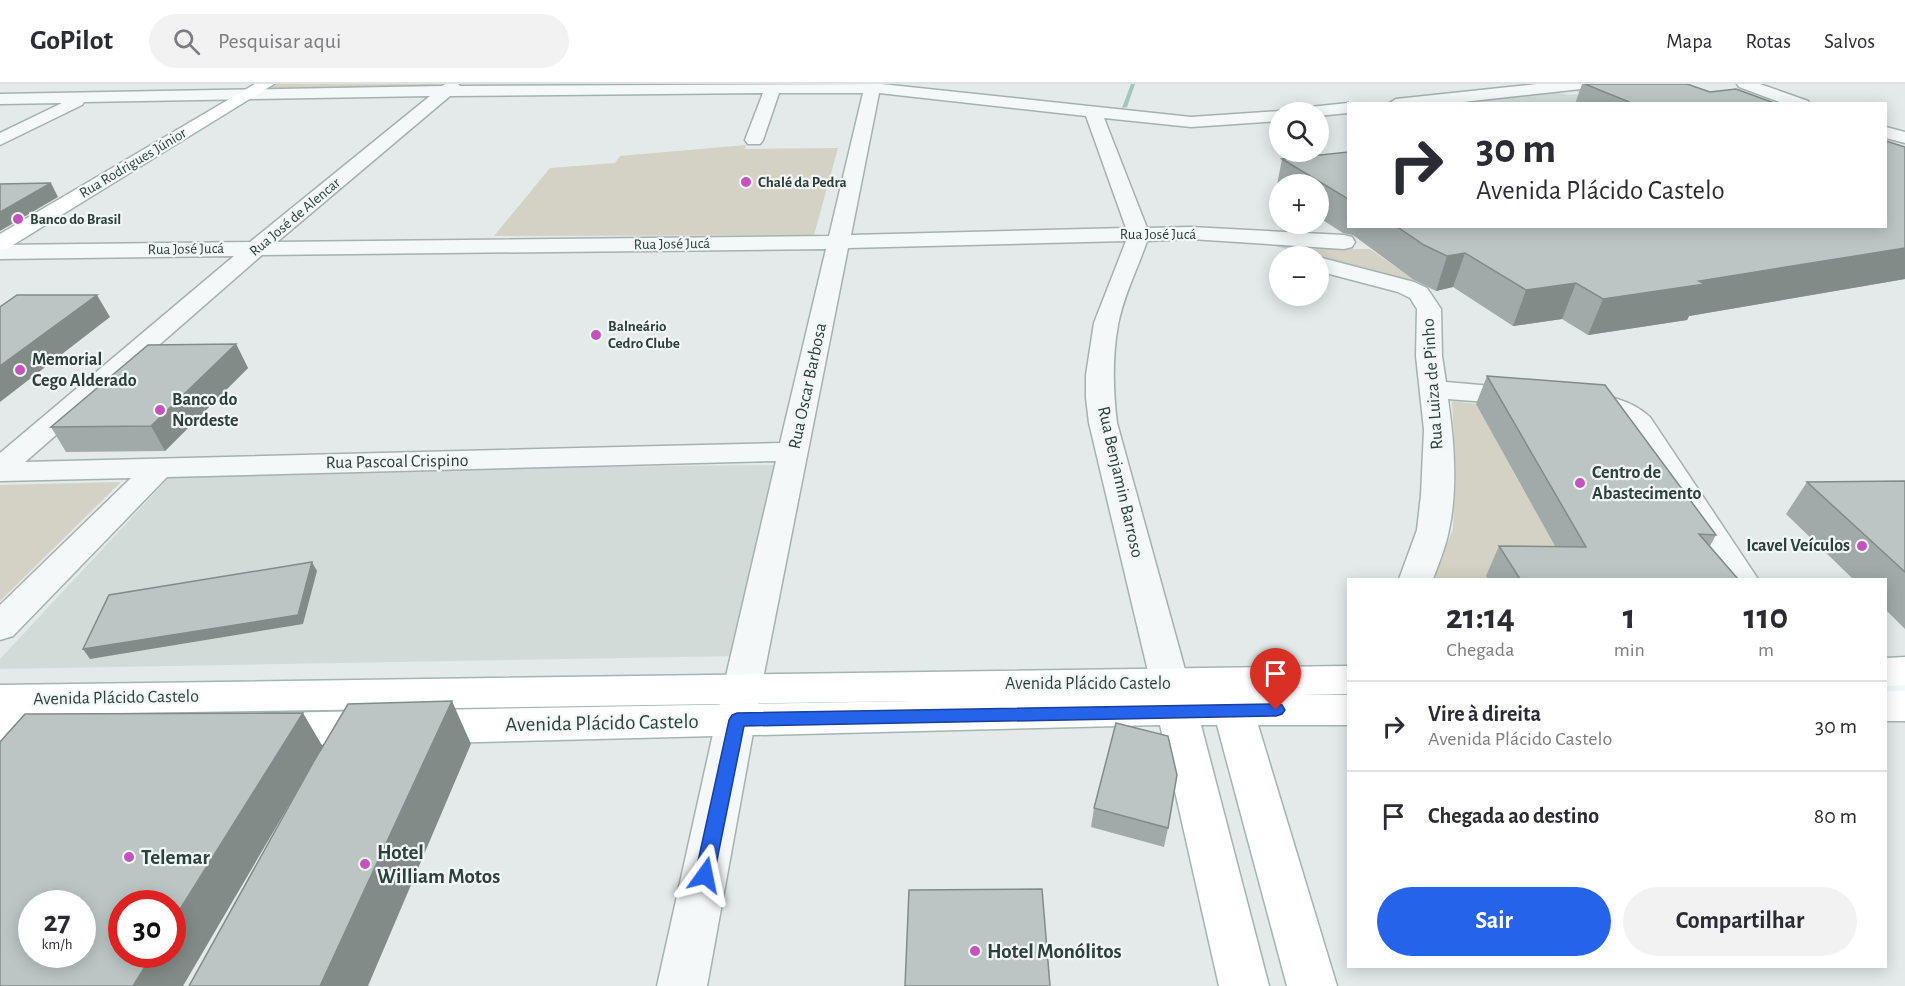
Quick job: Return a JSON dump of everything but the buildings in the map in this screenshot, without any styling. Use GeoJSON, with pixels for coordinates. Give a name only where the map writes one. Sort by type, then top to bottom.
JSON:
{"type":"FeatureCollection","features":[{"type":"Feature","properties":{"kind":"main road","name":"Rua Rodrigues Júnior"},"geometry":{"type":"LineString","coordinates":[[0,243],[266,84]]}},
{"type":"Feature","properties":{"kind":"main road"},"geometry":{"type":"LineString","coordinates":[[1887,672],[1905,671]]}},
{"type":"Feature","properties":{"kind":"main road","name":"Avenida Plácido Castelo"},"geometry":{"type":"LineString","coordinates":[[0,730],[367,711],[1229,696],[1347,704]]}},
{"type":"Feature","properties":{"kind":"main road"},"geometry":{"type":"LineString","coordinates":[[1229,696],[1312,986]]}},
{"type":"Feature","properties":{"kind":"main road"},"geometry":{"type":"LineString","coordinates":[[1174,697],[1244,986]]}},
{"type":"Feature","properties":{"kind":"main road","name":"Avenida Plácido Castelo"},"geometry":{"type":"LineString","coordinates":[[0,700],[367,711]]}},
{"type":"Feature","properties":{"kind":"main road"},"geometry":{"type":"LineString","coordinates":[[1887,706],[1905,706]]}},
{"type":"Feature","properties":{"kind":"street"},"geometry":{"type":"LineString","coordinates":[[1414,102],[1581,84]]}},
{"type":"Feature","properties":{"kind":"street"},"geometry":{"type":"LineString","coordinates":[[1744,84],[1796,102]]}},
{"type":"Feature","properties":{"kind":"street"},"geometry":{"type":"LineString","coordinates":[[0,99],[450,88],[873,86],[1191,122],[1269,117]]}},
{"type":"Feature","properties":{"kind":"street","name":"Rua Oscar Barbosa"},"geometry":{"type":"LineString","coordinates":[[682,986],[838,242],[873,86]]}},
{"type":"Feature","properties":{"kind":"street","name":"Rua José de Alencar"},"geometry":{"type":"LineString","coordinates":[[0,470],[257,248],[450,88]]}},
{"type":"Feature","properties":{"kind":"street"},"geometry":{"type":"LineString","coordinates":[[754,140],[773,88]]}},
{"type":"Feature","properties":{"kind":"street"},"geometry":{"type":"LineString","coordinates":[[0,140],[84,98]]}},
{"type":"Feature","properties":{"kind":"street"},"geometry":{"type":"LineString","coordinates":[[1329,110],[1347,108]]}},
{"type":"Feature","properties":{"kind":"street"},"geometry":{"type":"LineString","coordinates":[[1093,112],[1139,234]]}},
{"type":"Feature","properties":{"kind":"street"},"geometry":{"type":"LineString","coordinates":[[1887,132],[1905,138]]}},
{"type":"Feature","properties":{"kind":"street"},"geometry":{"type":"LineString","coordinates":[[1191,233],[1269,252]]}},
{"type":"Feature","properties":{"kind":"street","name":"Rua José Jucá"},"geometry":{"type":"LineString","coordinates":[[0,252],[838,242],[1191,233],[1344,242]]}},
{"type":"Feature","properties":{"kind":"street","name":"Rua Benjamin Barroso"},"geometry":{"type":"LineString","coordinates":[[1139,234],[1106,323],[1099,375],[1100,398],[1103,423],[1174,697]]}},
{"type":"Feature","properties":{"kind":"street","name":"Rua Luiza de Pinho"},"geometry":{"type":"LineString","coordinates":[[1329,267],[1406,287],[1419,293],[1429,309],[1432,389],[1438,429],[1437,495],[1432,530],[1416,578]]}},
{"type":"Feature","properties":{"kind":"street"},"geometry":{"type":"LineString","coordinates":[[1432,389],[1605,403],[1631,414],[1640,423],[1740,578]]}},
{"type":"Feature","properties":{"kind":"street","name":"Rua Pascoal Crispino"},"geometry":{"type":"LineString","coordinates":[[0,470],[794,452]]}},
{"type":"Feature","properties":{"kind":"street"},"geometry":{"type":"LineString","coordinates":[[0,627],[159,468]]}},
{"type":"Feature","properties":{"kind":"street"},"geometry":{"type":"LineString","coordinates":[[1887,686],[1905,706]]}},
{"type":"Feature","properties":{"kind":"street"},"geometry":{"type":"LineString","coordinates":[[334,770],[367,711]]}},
{"type":"Feature","properties":{"kind":"shaded area"},"geometry":{"type":"Polygon","coordinates":[[[273,84],[445,84],[440,88],[264,89],[273,84]]]}},
{"type":"Feature","properties":{"kind":"shaded area"},"geometry":{"type":"Polygon","coordinates":[[[1615,84],[1700,102],[1453,102],[1550,91],[1569,95],[1579,94],[1574,88],[1615,84]]]}},
{"type":"Feature","properties":{"kind":"shaded area"},"geometry":{"type":"Polygon","coordinates":[[[746,145],[745,149],[838,148],[814,235],[494,236],[550,168],[615,163],[620,156],[746,145]]]}},
{"type":"Feature","properties":{"kind":"shaded area"},"geometry":{"type":"Polygon","coordinates":[[[1267,244],[1297,244],[1298,246],[1267,244]]]}},
{"type":"Feature","properties":{"kind":"shaded area"},"geometry":{"type":"Polygon","coordinates":[[[1329,249],[1370,249],[1419,283],[1329,260],[1329,249]]]}},
{"type":"Feature","properties":{"kind":"shaded area"},"geometry":{"type":"Polygon","coordinates":[[[1452,401],[1477,404],[1707,578],[1431,578],[1453,530],[1455,461],[1452,401]]]}},
{"type":"Feature","properties":{"kind":"shaded area"},"geometry":{"type":"Polygon","coordinates":[[[775,465],[740,656],[0,669],[0,659],[175,471],[775,465]]]}},
{"type":"Feature","properties":{"kind":"shaded area"},"geometry":{"type":"Polygon","coordinates":[[[121,482],[0,601],[0,485],[121,482]]]}},
{"type":"Feature","properties":{"kind":"waterway"},"geometry":{"type":"LineString","coordinates":[[1124,107],[1133,84]]}},
{"type":"Feature","properties":{"kind":"place","name":"Chalé da Pedra"},"geometry":{"type":"Point","coordinates":[746,182]}},
{"type":"Feature","properties":{"kind":"place","name":"Banco do Brasil"},"geometry":{"type":"Point","coordinates":[18,219]}},
{"type":"Feature","properties":{"kind":"place","name":"Balneário Cedro Clube"},"geometry":{"type":"Point","coordinates":[596,335]}},
{"type":"Feature","properties":{"kind":"place","name":"Memorial Cego Alderado"},"geometry":{"type":"Point","coordinates":[20,370]}},
{"type":"Feature","properties":{"kind":"place","name":"Banco do Nordeste"},"geometry":{"type":"Point","coordinates":[160,410]}},
{"type":"Feature","properties":{"kind":"place","name":"Centro de Abastecimento"},"geometry":{"type":"Point","coordinates":[1580,483]}},
{"type":"Feature","properties":{"kind":"place","name":"Icavel Veículos"},"geometry":{"type":"Point","coordinates":[1862,546]}},
{"type":"Feature","properties":{"kind":"place","name":"Telemar"},"geometry":{"type":"Point","coordinates":[129,857]}},
{"type":"Feature","properties":{"kind":"place","name":"Hotel William Motos"},"geometry":{"type":"Point","coordinates":[365,864]}},
{"type":"Feature","properties":{"kind":"place","name":"Hotel Monólitos"},"geometry":{"type":"Point","coordinates":[975,951]}},
{"type":"Feature","properties":{"kind":"route"},"geometry":{"type":"LineString","coordinates":[[705,875],[737,720],[1177,710],[1276,710]]}}]}
